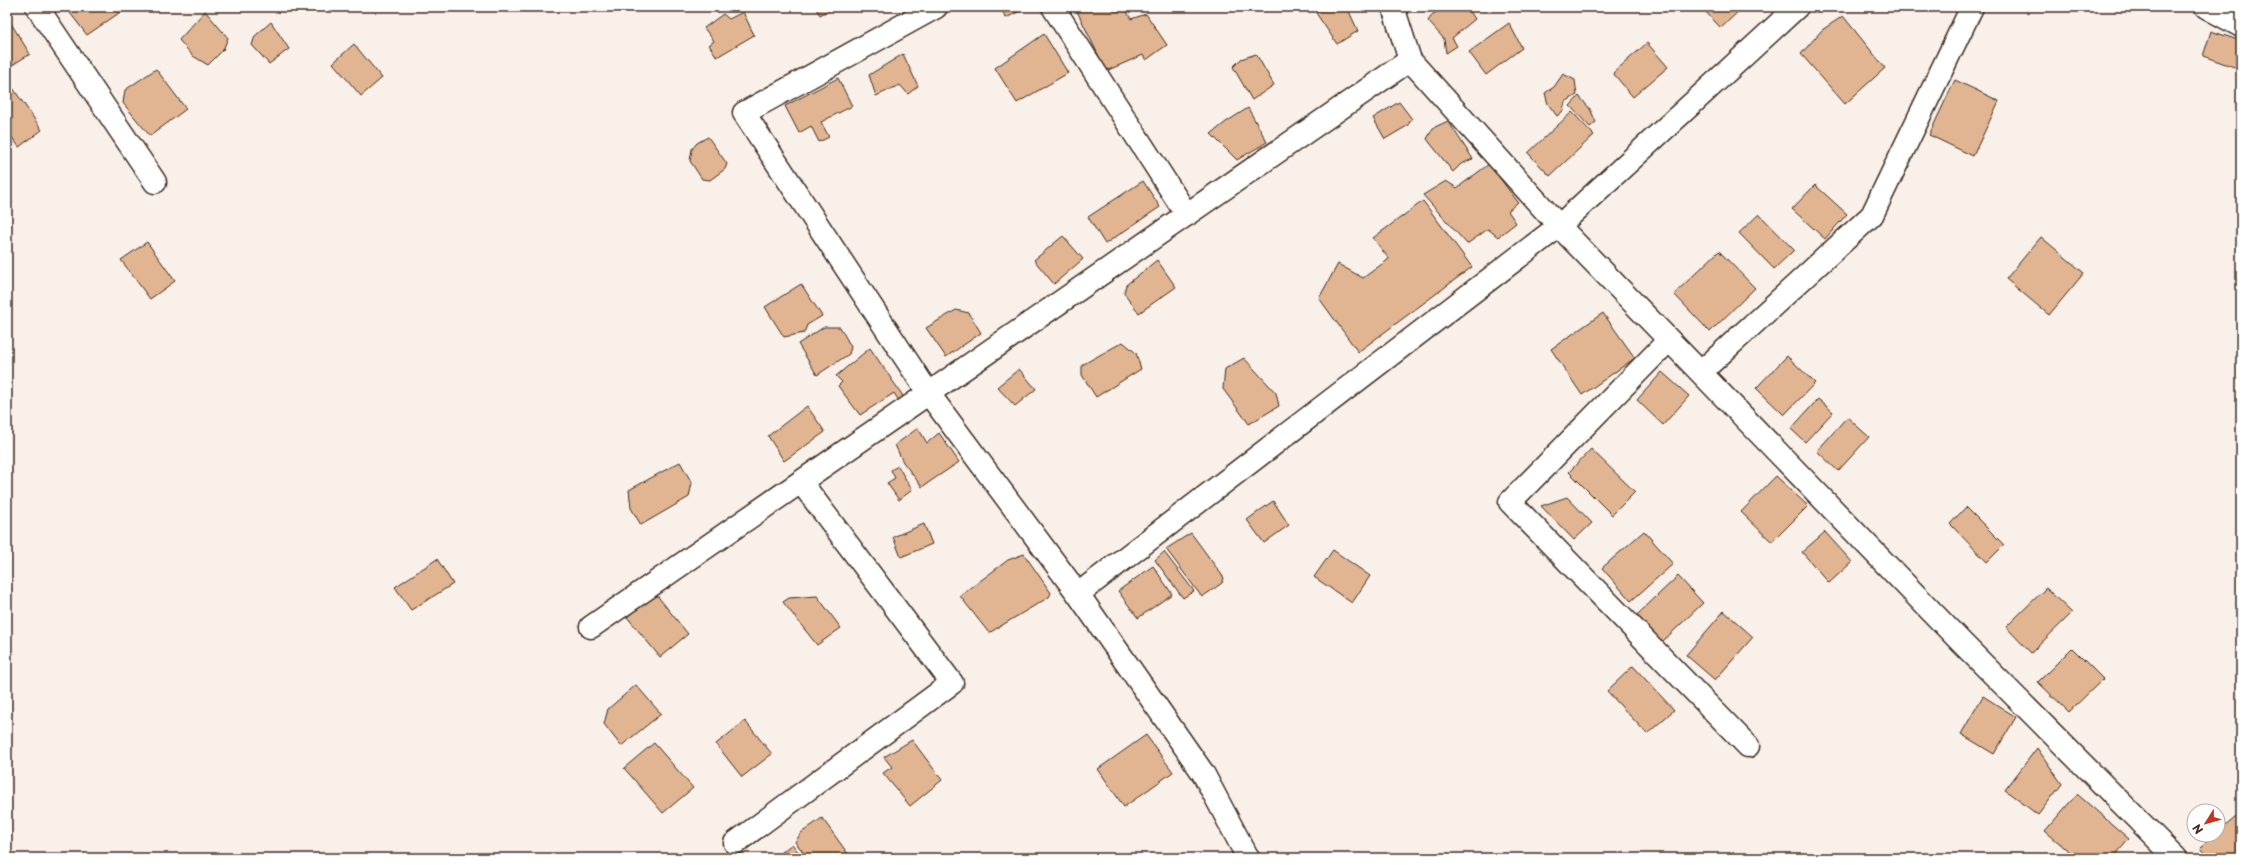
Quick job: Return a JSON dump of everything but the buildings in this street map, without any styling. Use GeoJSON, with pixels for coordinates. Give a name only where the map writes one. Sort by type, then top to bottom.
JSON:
{"type":"FeatureCollection","features":[{"type":"Feature","properties":{"kind":"street"},"geometry":{"type":"LineString","coordinates":[[37,7],[155,182]]}},
{"type":"Feature","properties":{"kind":"street"},"geometry":{"type":"LineString","coordinates":[[936,7],[744,113],[929,394],[1078,594],[1203,773],[1248,858]]}},
{"type":"Feature","properties":{"kind":"street"},"geometry":{"type":"LineString","coordinates":[[1053,7],[1187,214]]}},
{"type":"Feature","properties":{"kind":"street"},"geometry":{"type":"LineString","coordinates":[[1392,7],[1410,60],[1559,226],[1956,637],[2176,858]]}},
{"type":"Feature","properties":{"kind":"street"},"geometry":{"type":"LineString","coordinates":[[1078,594],[1559,226],[1797,7]]}},
{"type":"Feature","properties":{"kind":"street"},"geometry":{"type":"LineString","coordinates":[[1701,372],[1872,215],[1972,7]]}},
{"type":"Feature","properties":{"kind":"street"},"geometry":{"type":"LineString","coordinates":[[2206,7],[2241,26]]}},
{"type":"Feature","properties":{"kind":"street"},"geometry":{"type":"LineString","coordinates":[[591,628],[1410,60]]}},
{"type":"Feature","properties":{"kind":"street"},"geometry":{"type":"LineString","coordinates":[[1670,340],[1510,502],[1748,746]]}},
{"type":"Feature","properties":{"kind":"street"},"geometry":{"type":"LineString","coordinates":[[735,843],[952,683],[801,482]]}}]}
